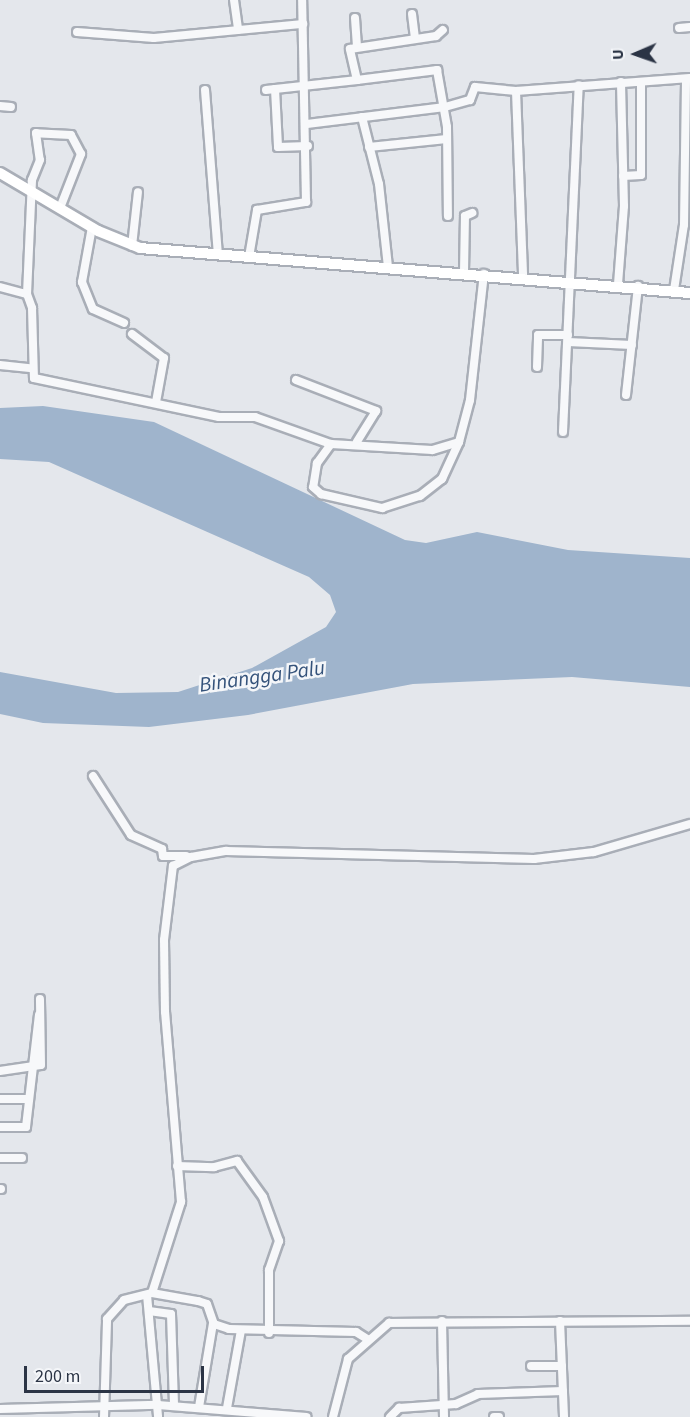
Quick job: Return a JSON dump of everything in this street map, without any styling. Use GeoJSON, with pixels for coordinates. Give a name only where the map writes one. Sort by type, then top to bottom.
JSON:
{"type":"FeatureCollection","features":[{"type":"Feature","properties":{"kind":"main road"},"geometry":{"type":"LineString","coordinates":[[0,173],[92,227],[132,246],[249,257],[639,285],[690,293]]}},
{"type":"Feature","properties":{"kind":"street"},"geometry":{"type":"LineString","coordinates":[[234,0],[238,30]]}},
{"type":"Feature","properties":{"kind":"street"},"geometry":{"type":"LineString","coordinates":[[249,257],[257,210],[306,202],[308,146],[302,0]]}},
{"type":"Feature","properties":{"kind":"street"},"geometry":{"type":"LineString","coordinates":[[412,14],[415,38]]}},
{"type":"Feature","properties":{"kind":"street"},"geometry":{"type":"LineString","coordinates":[[355,18],[357,46]]}},
{"type":"Feature","properties":{"kind":"street"},"geometry":{"type":"LineString","coordinates":[[76,32],[140,38],[303,24]]}},
{"type":"Feature","properties":{"kind":"street"},"geometry":{"type":"LineString","coordinates":[[679,28],[690,27]]}},
{"type":"Feature","properties":{"kind":"street"},"geometry":{"type":"LineString","coordinates":[[357,80],[350,52],[357,46],[386,39],[415,38],[443,30]]}},
{"type":"Feature","properties":{"kind":"street"},"geometry":{"type":"LineString","coordinates":[[308,146],[278,147],[270,90],[306,88],[435,69],[445,107],[448,216]]}},
{"type":"Feature","properties":{"kind":"street"},"geometry":{"type":"LineString","coordinates":[[307,124],[445,107],[470,100],[475,87],[516,91],[688,79],[684,225],[674,290]]}},
{"type":"Feature","properties":{"kind":"street"},"geometry":{"type":"LineString","coordinates":[[618,284],[623,176],[621,82]]}},
{"type":"Feature","properties":{"kind":"street"},"geometry":{"type":"LineString","coordinates":[[623,176],[640,175],[641,82]]}},
{"type":"Feature","properties":{"kind":"street"},"geometry":{"type":"LineString","coordinates":[[563,432],[579,85]]}},
{"type":"Feature","properties":{"kind":"street"},"geometry":{"type":"LineString","coordinates":[[205,90],[218,254]]}},
{"type":"Feature","properties":{"kind":"street"},"geometry":{"type":"LineString","coordinates":[[516,91],[523,277]]}},
{"type":"Feature","properties":{"kind":"street"},"geometry":{"type":"LineString","coordinates":[[0,106],[11,106]]}},
{"type":"Feature","properties":{"kind":"street"},"geometry":{"type":"LineString","coordinates":[[362,117],[379,184],[388,267]]}},
{"type":"Feature","properties":{"kind":"street"},"geometry":{"type":"LineString","coordinates":[[30,368],[33,308],[27,294],[31,190],[40,160],[36,133],[71,135],[81,154],[80,164],[60,208]]}},
{"type":"Feature","properties":{"kind":"street"},"geometry":{"type":"LineString","coordinates":[[369,147],[447,139]]}},
{"type":"Feature","properties":{"kind":"street"},"geometry":{"type":"LineString","coordinates":[[132,246],[138,192]]}},
{"type":"Feature","properties":{"kind":"street"},"geometry":{"type":"LineString","coordinates":[[464,272],[465,218],[472,213]]}},
{"type":"Feature","properties":{"kind":"street"},"geometry":{"type":"LineString","coordinates":[[92,227],[82,282],[93,309],[124,323]]}},
{"type":"Feature","properties":{"kind":"street"},"geometry":{"type":"LineString","coordinates":[[332,444],[313,476],[315,492],[382,508],[435,487],[459,442],[482,317],[484,273]]}},
{"type":"Feature","properties":{"kind":"street"},"geometry":{"type":"LineString","coordinates":[[626,395],[639,285]]}},
{"type":"Feature","properties":{"kind":"street"},"geometry":{"type":"LineString","coordinates":[[0,287],[27,294]]}},
{"type":"Feature","properties":{"kind":"street"},"geometry":{"type":"LineString","coordinates":[[132,334],[164,358],[156,402]]}},
{"type":"Feature","properties":{"kind":"street"},"geometry":{"type":"LineString","coordinates":[[537,367],[538,335],[632,345]]}},
{"type":"Feature","properties":{"kind":"street"},"geometry":{"type":"LineString","coordinates":[[0,365],[30,368],[43,382],[156,402],[219,417],[255,417],[332,444],[357,442],[426,450],[459,442]]}},
{"type":"Feature","properties":{"kind":"street"},"geometry":{"type":"LineString","coordinates":[[296,380],[376,411],[357,442]]}},
{"type":"Feature","properties":{"kind":"street"},"geometry":{"type":"LineString","coordinates":[[93,776],[131,835],[162,849],[164,856],[332,851],[534,859],[594,852],[690,824]]}},
{"type":"Feature","properties":{"kind":"street"},"geometry":{"type":"LineString","coordinates":[[158,1417],[148,1311],[149,1294],[181,1202],[164,940],[170,871],[191,856]]}},
{"type":"Feature","properties":{"kind":"street"},"geometry":{"type":"LineString","coordinates":[[0,1071],[30,1069],[40,1065],[40,999]]}},
{"type":"Feature","properties":{"kind":"street"},"geometry":{"type":"LineString","coordinates":[[0,1127],[26,1126],[30,1069]]}},
{"type":"Feature","properties":{"kind":"street"},"geometry":{"type":"LineString","coordinates":[[0,1099],[28,1099]]}},
{"type":"Feature","properties":{"kind":"street"},"geometry":{"type":"LineString","coordinates":[[0,1158],[22,1158]]}},
{"type":"Feature","properties":{"kind":"street"},"geometry":{"type":"LineString","coordinates":[[177,1166],[214,1167],[237,1161],[263,1197],[279,1241],[269,1270],[269,1333]]}},
{"type":"Feature","properties":{"kind":"street"},"geometry":{"type":"LineString","coordinates":[[104,1417],[107,1319],[116,1304],[149,1294],[205,1303],[213,1323],[199,1407]]}},
{"type":"Feature","properties":{"kind":"street"},"geometry":{"type":"LineString","coordinates":[[148,1311],[171,1314],[174,1406]]}},
{"type":"Feature","properties":{"kind":"street"},"geometry":{"type":"LineString","coordinates":[[442,1321],[444,1417]]}},
{"type":"Feature","properties":{"kind":"street"},"geometry":{"type":"LineString","coordinates":[[560,1321],[564,1417]]}},
{"type":"Feature","properties":{"kind":"street"},"geometry":{"type":"LineString","coordinates":[[333,1417],[342,1370],[367,1339],[389,1323],[690,1321]]}},
{"type":"Feature","properties":{"kind":"street"},"geometry":{"type":"LineString","coordinates":[[213,1323],[241,1330],[269,1333],[356,1332],[367,1339]]}},
{"type":"Feature","properties":{"kind":"street"},"geometry":{"type":"LineString","coordinates":[[231,1411],[241,1330]]}},
{"type":"Feature","properties":{"kind":"street"},"geometry":{"type":"LineString","coordinates":[[531,1366],[562,1366]]}},
{"type":"Feature","properties":{"kind":"street"},"geometry":{"type":"LineString","coordinates":[[390,1417],[399,1408],[444,1406],[478,1394],[563,1391]]}},
{"type":"Feature","properties":{"kind":"street"},"geometry":{"type":"LineString","coordinates":[[0,1409],[158,1405],[307,1417]]}},
{"type":"Feature","properties":{"kind":"street"},"geometry":{"type":"LineString","coordinates":[[494,1417],[499,1417]]}},
{"type":"Feature","properties":{"kind":"water","name":"Binangga Palu"},"geometry":{"type":"Polygon","coordinates":[[[43,406],[154,422],[405,540],[426,543],[477,532],[568,550],[690,558],[690,687],[572,677],[413,684],[248,715],[149,727],[43,723],[0,714],[0,672],[116,693],[178,692],[252,668],[326,627],[336,612],[330,595],[309,577],[49,462],[0,459],[0,408],[43,406]]]}}]}
